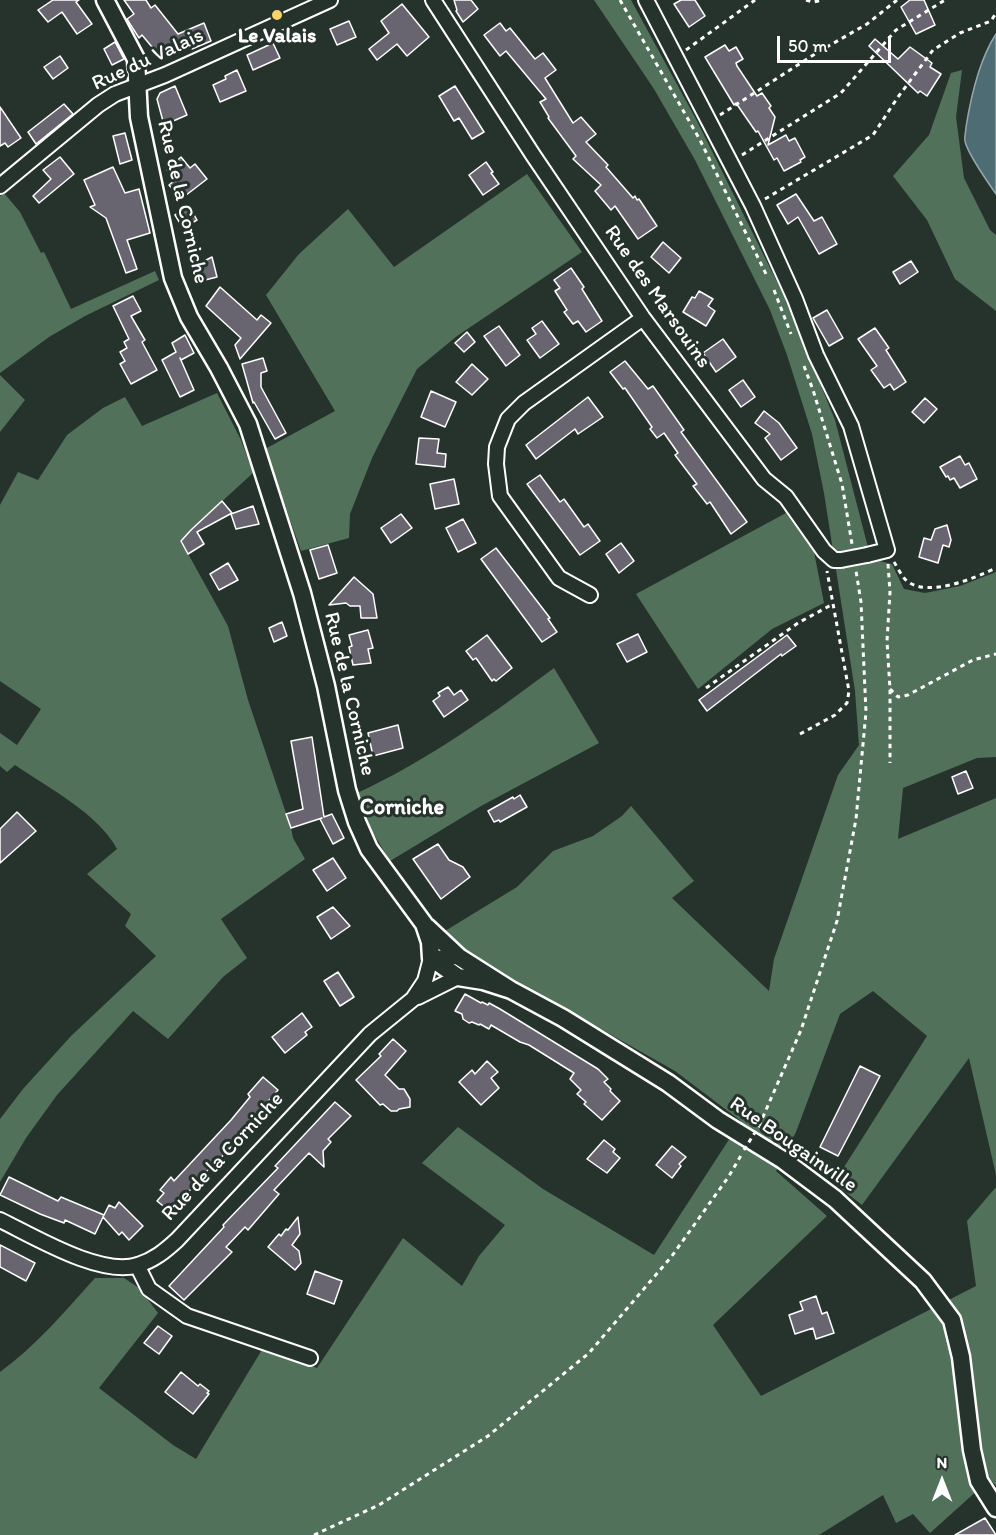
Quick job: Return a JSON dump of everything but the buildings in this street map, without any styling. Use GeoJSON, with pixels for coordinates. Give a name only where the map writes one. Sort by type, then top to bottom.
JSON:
{"type":"FeatureCollection","features":[{"type":"Feature","properties":{"kind":"street","name":"Rue de la Corniche"},"geometry":{"type":"LineString","coordinates":[[0,1220],[98,1264],[117,1267],[137,1265],[161,1255],[370,1034],[413,999],[425,981],[431,958],[430,942],[424,924],[369,849],[357,822],[347,790],[326,686],[302,593],[248,424],[189,317],[173,278],[139,117],[136,59],[105,0]]}},
{"type":"Feature","properties":{"kind":"street","name":"Rue du Valais"},"geometry":{"type":"LineString","coordinates":[[0,186],[98,105],[115,94],[165,75],[330,0]]}},
{"type":"Feature","properties":{"kind":"street","name":"Rue des Marsouins"},"geometry":{"type":"LineString","coordinates":[[433,0],[533,156],[643,318],[764,479],[786,497],[824,551],[834,560],[854,557]]}},
{"type":"Feature","properties":{"kind":"street"},"geometry":{"type":"LineString","coordinates":[[646,0],[753,206],[795,299],[816,355],[851,426],[887,550],[854,557]]}},
{"type":"Feature","properties":{"kind":"street"},"geometry":{"type":"LineString","coordinates":[[590,595],[558,578],[507,509],[500,496],[496,478],[497,447],[508,419],[524,403],[643,318]]}},
{"type":"Feature","properties":{"kind":"street","name":"Rue Bougainville"},"geometry":{"type":"LineString","coordinates":[[424,924],[459,957],[668,1083],[718,1120],[783,1160],[835,1199],[923,1281],[952,1320],[961,1357],[972,1450],[979,1481],[996,1508]]}},
{"type":"Feature","properties":{"kind":"street"},"geometry":{"type":"LineString","coordinates":[[431,958],[459,957]]}},
{"type":"Feature","properties":{"kind":"street"},"geometry":{"type":"LineString","coordinates":[[431,958],[458,977],[483,981],[511,990]]}},
{"type":"Feature","properties":{"kind":"street"},"geometry":{"type":"LineString","coordinates":[[413,999],[458,977]]}},
{"type":"Feature","properties":{"kind":"street"},"geometry":{"type":"LineString","coordinates":[[137,1265],[148,1289],[187,1316],[310,1358]]}},
{"type":"Feature","properties":{"kind":"path"},"geometry":{"type":"LineString","coordinates":[[620,0],[700,140],[772,285],[792,337]]}},
{"type":"Feature","properties":{"kind":"path"},"geometry":{"type":"LineString","coordinates":[[676,57],[756,0]]}},
{"type":"Feature","properties":{"kind":"path"},"geometry":{"type":"LineString","coordinates":[[806,0],[813,2],[823,0]]}},
{"type":"Feature","properties":{"kind":"path"},"geometry":{"type":"LineString","coordinates":[[710,122],[818,52],[867,24],[897,0]]}},
{"type":"Feature","properties":{"kind":"path"},"geometry":{"type":"LineString","coordinates":[[730,162],[841,93],[896,30],[945,0]]}},
{"type":"Feature","properties":{"kind":"path"},"geometry":{"type":"LineString","coordinates":[[753,206],[873,135],[933,50],[960,33],[991,21],[996,13]]}},
{"type":"Feature","properties":{"kind":"path"},"geometry":{"type":"LineString","coordinates":[[801,358],[842,484],[854,557]]}},
{"type":"Feature","properties":{"kind":"path"},"geometry":{"type":"LineString","coordinates":[[887,550],[906,580],[916,586],[943,587],[971,579],[996,568]]}},
{"type":"Feature","properties":{"kind":"path"},"geometry":{"type":"LineString","coordinates":[[887,550],[890,592],[887,641],[890,689],[890,763]]}},
{"type":"Feature","properties":{"kind":"path"},"geometry":{"type":"LineString","coordinates":[[800,734],[835,714],[847,703],[849,691],[824,551]]}},
{"type":"Feature","properties":{"kind":"path"},"geometry":{"type":"LineString","coordinates":[[314,1535],[380,1505],[488,1436],[590,1353],[672,1256],[729,1176],[759,1126],[801,1030],[837,921],[856,819],[866,712],[861,602],[855,567]]}},
{"type":"Feature","properties":{"kind":"path"},"geometry":{"type":"LineString","coordinates":[[706,688],[798,623],[832,604]]}},
{"type":"Feature","properties":{"kind":"path"},"geometry":{"type":"LineString","coordinates":[[890,689],[898,697],[908,695],[973,660],[996,656]]}},
{"type":"Feature","properties":{"kind":"green space"},"geometry":{"type":"Polygon","coordinates":[[[594,0],[631,0],[697,121],[786,300],[835,420],[871,559],[892,564],[904,589],[925,593],[960,586],[996,572],[996,757],[977,758],[903,788],[898,839],[996,798],[996,1175],[969,1058],[862,1205],[834,1183],[927,1036],[873,991],[840,1014],[796,1132],[776,1171],[827,1216],[713,1325],[761,1396],[976,1286],[967,1221],[996,1187],[996,1486],[990,1479],[930,1533],[913,1514],[896,1523],[883,1495],[819,1535],[0,1535],[0,1372],[38,1340],[95,1278],[124,1278],[139,1288],[158,1313],[99,1388],[173,1445],[196,1459],[263,1348],[317,1368],[403,1238],[462,1286],[479,1256],[505,1225],[422,1163],[458,1127],[543,1189],[654,1255],[741,1121],[675,1071],[472,956],[445,931],[517,887],[553,851],[593,836],[622,816],[631,806],[694,881],[672,898],[769,991],[774,959],[838,775],[859,745],[855,691],[824,493],[812,434],[787,355],[770,310],[695,160],[654,89],[594,0]]]}},
{"type":"Feature","properties":{"kind":"green space"},"geometry":{"type":"Polygon","coordinates":[[[962,70],[956,117],[964,178],[990,230],[996,235],[996,311],[955,279],[927,220],[893,176],[929,135],[951,73],[962,70]]]}},
{"type":"Feature","properties":{"kind":"green space"},"geometry":{"type":"Polygon","coordinates":[[[527,174],[582,252],[457,336],[417,369],[372,458],[350,514],[349,538],[301,551],[265,449],[335,411],[266,295],[299,254],[348,209],[394,267],[527,174]]]}},
{"type":"Feature","properties":{"kind":"green space"},"geometry":{"type":"Polygon","coordinates":[[[4,193],[20,212],[41,253],[44,252],[71,309],[155,271],[159,280],[85,316],[49,337],[0,373],[0,196],[4,193]]]}},
{"type":"Feature","properties":{"kind":"green space"},"geometry":{"type":"Polygon","coordinates":[[[0,375],[25,400],[0,432],[0,375]]]}},
{"type":"Feature","properties":{"kind":"green space"},"geometry":{"type":"Polygon","coordinates":[[[217,393],[241,440],[253,473],[181,541],[228,626],[248,700],[293,838],[305,859],[221,919],[247,958],[223,977],[168,1039],[133,1011],[57,1095],[26,1138],[0,1182],[0,1119],[23,1089],[71,1036],[156,956],[125,926],[131,914],[87,874],[117,849],[109,836],[71,802],[15,765],[7,772],[0,766],[0,733],[17,745],[41,709],[0,681],[0,505],[18,472],[38,480],[67,435],[103,408],[125,397],[142,426],[217,393]]]}},
{"type":"Feature","properties":{"kind":"green space"},"geometry":{"type":"Polygon","coordinates":[[[786,513],[814,552],[824,603],[772,629],[698,689],[636,594],[786,513]]]}},
{"type":"Feature","properties":{"kind":"green space"},"geometry":{"type":"Polygon","coordinates":[[[554,668],[599,743],[481,806],[390,861],[367,823],[355,794],[433,752],[554,668]]]}},
{"type":"Feature","properties":{"kind":"water"},"geometry":{"type":"Polygon","coordinates":[[[996,34],[996,194],[974,160],[965,138],[976,79],[996,34]]]}},
{"type":"Feature","properties":{"kind":"place","name":"Le Valais"},"geometry":{"type":"Point","coordinates":[277,15]}},
{"type":"Feature","properties":{"kind":"district","name":"Corniche"},"geometry":{"type":"Point","coordinates":[402,808]}}]}
